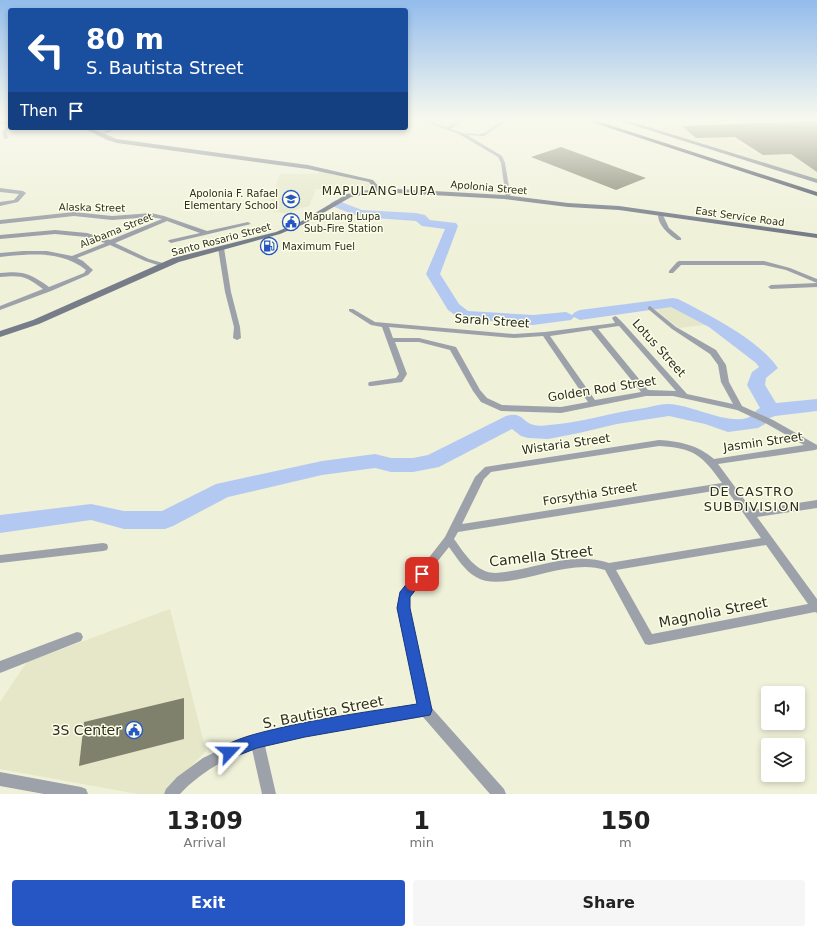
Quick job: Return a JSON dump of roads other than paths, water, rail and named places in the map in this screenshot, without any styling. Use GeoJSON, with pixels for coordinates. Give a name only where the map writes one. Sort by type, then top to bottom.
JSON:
{"type":"FeatureCollection","features":[{"type":"Feature","properties":{"kind":"highway"},"geometry":{"type":"LineString","coordinates":[[700,156],[817,194]]}},
{"type":"Feature","properties":{"kind":"highway"},"geometry":{"type":"LineString","coordinates":[[720,156],[817,187]]}},
{"type":"Feature","properties":{"kind":"main road"},"geometry":{"type":"LineString","coordinates":[[228,156],[308,167],[371,181],[378,190]]}},
{"type":"Feature","properties":{"kind":"main road"},"geometry":{"type":"LineString","coordinates":[[736,156],[817,181]]}},
{"type":"Feature","properties":{"kind":"main road","name":"Apolonia Street"},"geometry":{"type":"LineString","coordinates":[[378,190],[509,198],[568,205],[619,208],[660,214]]}},
{"type":"Feature","properties":{"kind":"main road","name":"Santo Rosario Street"},"geometry":{"type":"LineString","coordinates":[[0,334],[36,322],[164,265],[191,255],[288,230],[349,195],[378,190]]}},
{"type":"Feature","properties":{"kind":"main road","name":"East Service Road"},"geometry":{"type":"LineString","coordinates":[[660,214],[817,236]]}},
{"type":"Feature","properties":{"kind":"street"},"geometry":{"type":"LineString","coordinates":[[500,156],[503,163],[509,198]]}},
{"type":"Feature","properties":{"kind":"street"},"geometry":{"type":"LineString","coordinates":[[0,190],[23,193],[16,201],[0,204]]}},
{"type":"Feature","properties":{"kind":"street","name":"Alaska Street"},"geometry":{"type":"LineString","coordinates":[[0,222],[83,214],[112,218],[151,215],[206,233]]}},
{"type":"Feature","properties":{"kind":"street"},"geometry":{"type":"LineString","coordinates":[[660,214],[663,223],[668,230],[680,239]]}},
{"type":"Feature","properties":{"kind":"street","name":"Alabama Street"},"geometry":{"type":"LineString","coordinates":[[72,258],[167,219]]}},
{"type":"Feature","properties":{"kind":"street"},"geometry":{"type":"LineString","coordinates":[[171,241],[248,224]]}},
{"type":"Feature","properties":{"kind":"street"},"geometry":{"type":"LineString","coordinates":[[0,237],[66,232],[87,234],[110,242],[147,260],[164,265]]}},
{"type":"Feature","properties":{"kind":"street"},"geometry":{"type":"LineString","coordinates":[[221,248],[228,292],[238,327],[236,338]]}},
{"type":"Feature","properties":{"kind":"street"},"geometry":{"type":"LineString","coordinates":[[0,255],[35,252],[72,258],[90,269],[90,271],[49,290],[0,308]]}},
{"type":"Feature","properties":{"kind":"street"},"geometry":{"type":"LineString","coordinates":[[147,260],[149,264],[156,269]]}},
{"type":"Feature","properties":{"kind":"street"},"geometry":{"type":"LineString","coordinates":[[671,272],[679,264],[757,262],[782,266],[817,281]]}},
{"type":"Feature","properties":{"kind":"street"},"geometry":{"type":"LineString","coordinates":[[0,276],[18,273],[28,275],[49,290]]}},
{"type":"Feature","properties":{"kind":"street"},"geometry":{"type":"LineString","coordinates":[[771,287],[817,285]]}},
{"type":"Feature","properties":{"kind":"street"},"geometry":{"type":"LineString","coordinates":[[650,308],[674,328],[705,346],[719,360],[722,365],[724,382],[740,408]]}},
{"type":"Feature","properties":{"kind":"street","name":"Sarah Street"},"geometry":{"type":"LineString","coordinates":[[351,310],[368,323],[514,336],[545,334],[621,324]]}},
{"type":"Feature","properties":{"kind":"street","name":"Lotus Street"},"geometry":{"type":"LineString","coordinates":[[615,318],[684,395]]}},
{"type":"Feature","properties":{"kind":"street"},"geometry":{"type":"LineString","coordinates":[[372,384],[399,380],[403,374],[385,325]]}},
{"type":"Feature","properties":{"kind":"street"},"geometry":{"type":"LineString","coordinates":[[593,328],[646,392]]}},
{"type":"Feature","properties":{"kind":"street"},"geometry":{"type":"LineString","coordinates":[[545,334],[593,403]]}},
{"type":"Feature","properties":{"kind":"street","name":"Golden Rod Street"},"geometry":{"type":"LineString","coordinates":[[391,340],[419,340],[453,349],[477,391],[484,400],[501,408],[561,410],[646,392],[684,395],[740,408],[770,422],[816,447]]}},
{"type":"Feature","properties":{"kind":"street","name":"Wistaria Street"},"geometry":{"type":"LineString","coordinates":[[455,529],[480,477],[488,469],[660,443],[695,448],[712,462],[817,608]]}},
{"type":"Feature","properties":{"kind":"street","name":"Jasmin Street"},"geometry":{"type":"LineString","coordinates":[[712,462],[816,447]]}},
{"type":"Feature","properties":{"kind":"street","name":"Forsythia Street"},"geometry":{"type":"LineString","coordinates":[[455,529],[729,485]]}},
{"type":"Feature","properties":{"kind":"street"},"geometry":{"type":"LineString","coordinates":[[750,514],[817,504]]}},
{"type":"Feature","properties":{"kind":"street"},"geometry":{"type":"LineString","coordinates":[[455,529],[449,540],[404,596],[403,608],[425,710],[499,794]]}},
{"type":"Feature","properties":{"kind":"street","name":"Camella Street"},"geometry":{"type":"LineString","coordinates":[[449,540],[474,570],[481,575],[488,577],[508,576],[580,562],[601,563],[609,567],[769,541]]}},
{"type":"Feature","properties":{"kind":"street"},"geometry":{"type":"LineString","coordinates":[[0,559],[103,547]]}},
{"type":"Feature","properties":{"kind":"street","name":"Magnolia Street"},"geometry":{"type":"LineString","coordinates":[[609,567],[649,640],[817,608]]}},
{"type":"Feature","properties":{"kind":"street"},"geometry":{"type":"LineString","coordinates":[[0,667],[77,637]]}},
{"type":"Feature","properties":{"kind":"street","name":"S. Bautista Street"},"geometry":{"type":"LineString","coordinates":[[171,794],[182,782],[208,763],[240,746],[305,730],[425,710]]}},
{"type":"Feature","properties":{"kind":"street"},"geometry":{"type":"LineString","coordinates":[[257,741],[269,794]]}},
{"type":"Feature","properties":{"kind":"street"},"geometry":{"type":"LineString","coordinates":[[0,779],[81,794]]}},
{"type":"Feature","properties":{"kind":"waterway"},"geometry":{"type":"LineString","coordinates":[[336,204],[360,213],[416,217],[421,218],[426,223],[452,226],[433,274],[453,307],[464,315],[533,320],[566,317]]}},
{"type":"Feature","properties":{"kind":"waterway"},"geometry":{"type":"LineString","coordinates":[[580,315],[673,302],[715,324],[762,359],[769,368],[758,376],[756,385],[771,410]]}},
{"type":"Feature","properties":{"kind":"waterway"},"geometry":{"type":"LineString","coordinates":[[771,410],[817,405]]}},
{"type":"Feature","properties":{"kind":"waterway"},"geometry":{"type":"LineString","coordinates":[[0,524],[91,512],[124,520],[165,520],[223,490],[322,468],[375,461],[391,465],[413,465],[432,462],[513,420],[528,431],[548,432],[579,427],[617,418],[669,410],[709,419],[728,426],[751,424],[758,420]]}},
{"type":"Feature","properties":{"kind":"waterway"},"geometry":{"type":"LineString","coordinates":[[761,415],[771,410]]}},
{"type":"Feature","properties":{"kind":"place","name":"Apolonia F. Rafael Elementary School"},"geometry":{"type":"Point","coordinates":[291,199]}},
{"type":"Feature","properties":{"kind":"place","name":"Mapulang Lupa Sub-Fire Station"},"geometry":{"type":"Point","coordinates":[291,222]}},
{"type":"Feature","properties":{"kind":"place","name":"Maximum Fuel"},"geometry":{"type":"Point","coordinates":[269,246]}},
{"type":"Feature","properties":{"kind":"place","name":"3S Center"},"geometry":{"type":"Point","coordinates":[134,730]}},
{"type":"Feature","properties":{"kind":"district","name":"MAPULANG LUPA"},"geometry":{"type":"Point","coordinates":[379,191]}},
{"type":"Feature","properties":{"kind":"district","name":"DE CASTRO SUBDIVISION"},"geometry":{"type":"Point","coordinates":[752,498]}}]}
